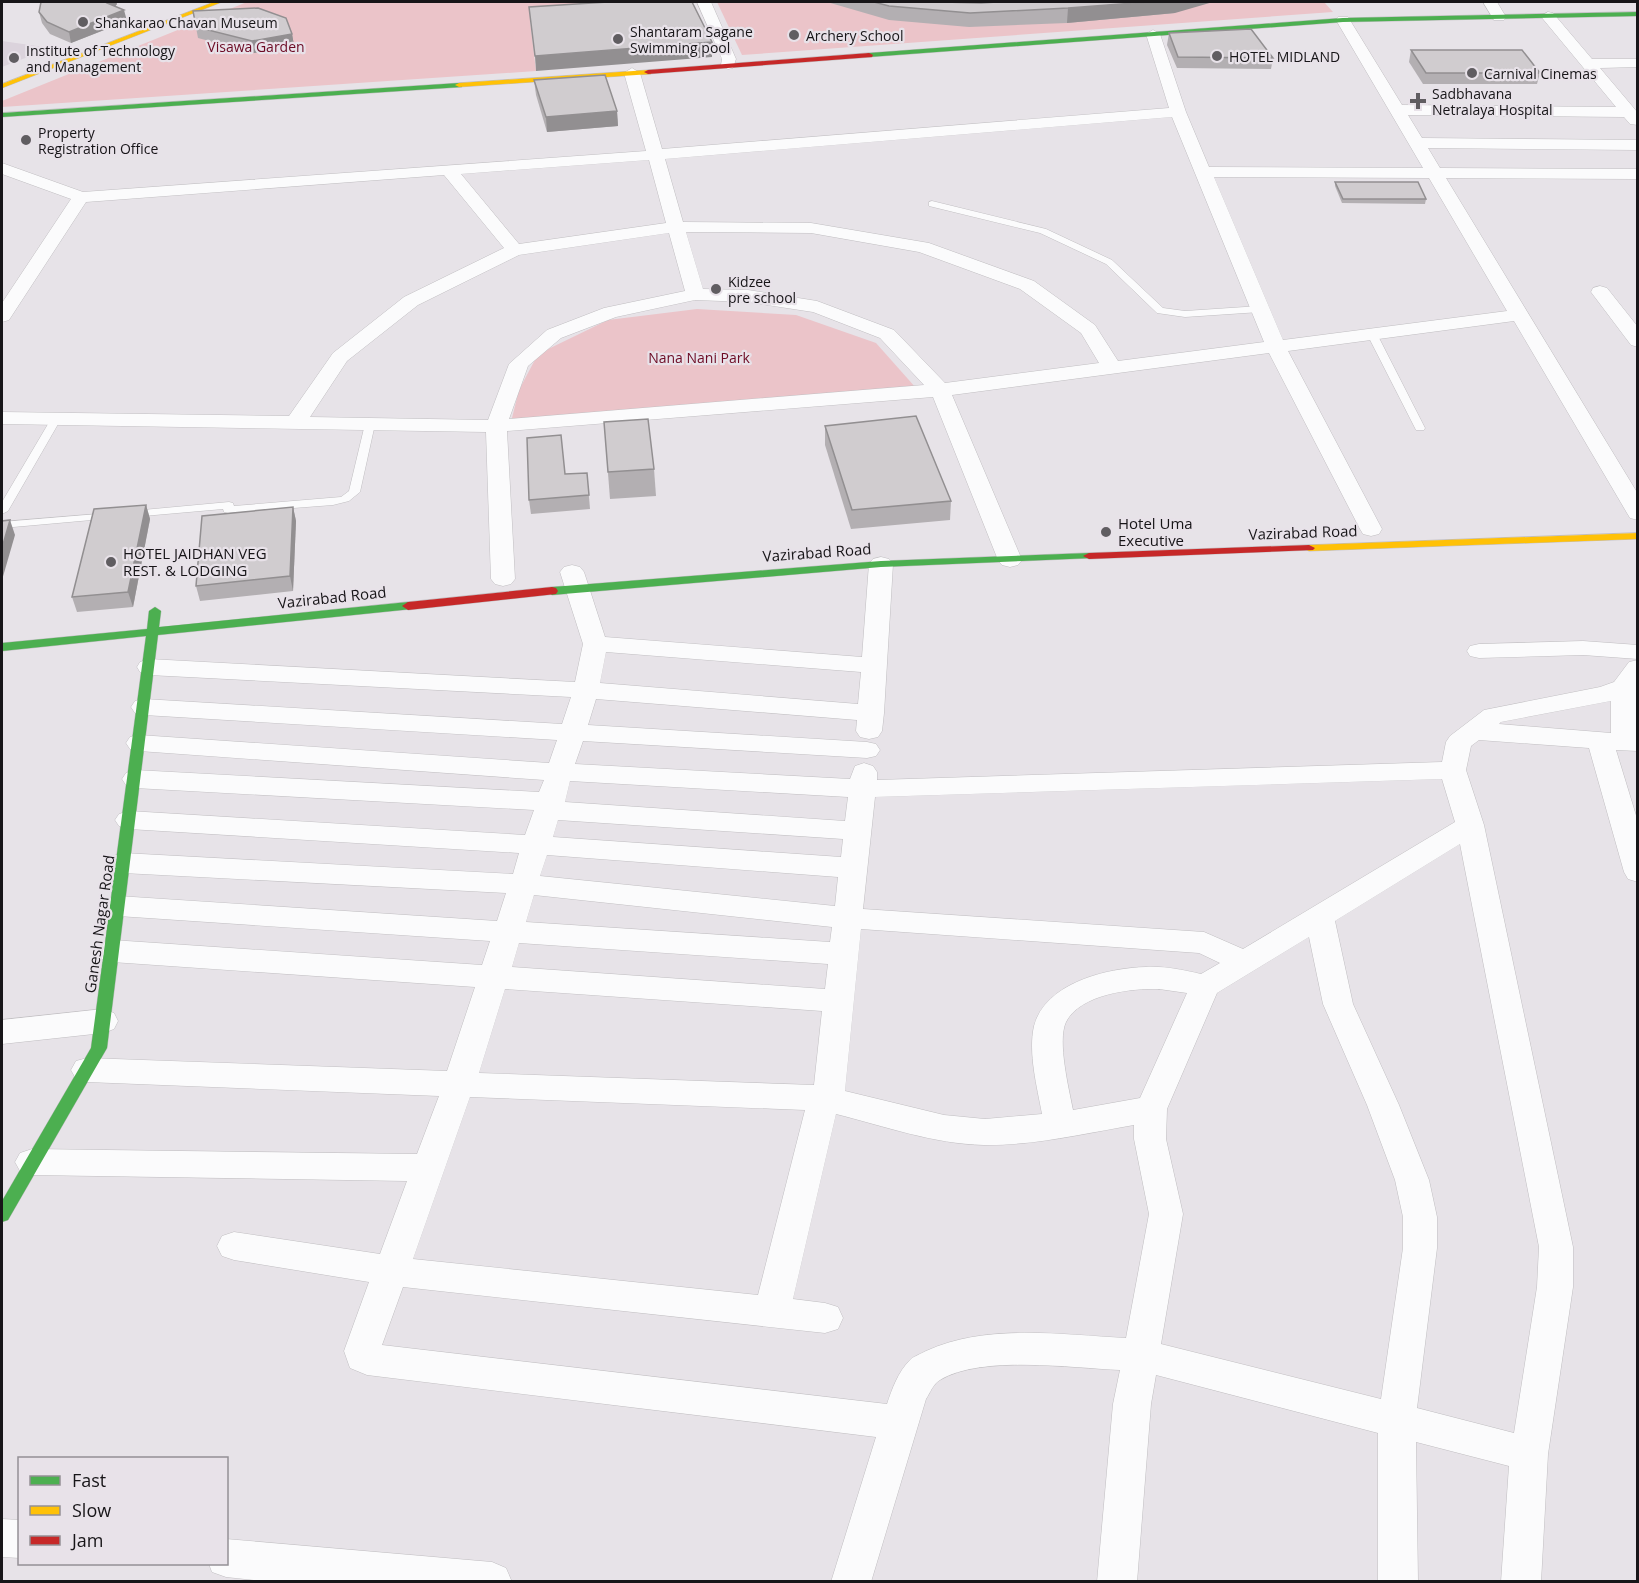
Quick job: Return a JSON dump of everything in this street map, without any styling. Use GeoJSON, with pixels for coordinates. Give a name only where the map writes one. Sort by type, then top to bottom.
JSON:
{"type":"FeatureCollection","features":[{"type":"Feature","properties":{"kind":"street"},"geometry":{"type":"LineString","coordinates":[[2,76],[193,2]]}},
{"type":"Feature","properties":{"kind":"street"},"geometry":{"type":"LineString","coordinates":[[2,86],[219,2]]}},
{"type":"Feature","properties":{"kind":"street"},"geometry":{"type":"LineString","coordinates":[[704,2],[729,59],[728,65]]}},
{"type":"Feature","properties":{"kind":"street"},"geometry":{"type":"LineString","coordinates":[[1490,2],[1499,17]]}},
{"type":"Feature","properties":{"kind":"street"},"geometry":{"type":"LineString","coordinates":[[2,115],[632,73],[1343,20],[1638,14]]}},
{"type":"Feature","properties":{"kind":"street"},"geometry":{"type":"LineString","coordinates":[[1548,16],[1633,117]]}},
{"type":"Feature","properties":{"kind":"street"},"geometry":{"type":"LineString","coordinates":[[1343,20],[1519,315],[1634,516]]}},
{"type":"Feature","properties":{"kind":"street"},"geometry":{"type":"LineString","coordinates":[[1153,34],[1178,112],[1276,346],[1371,529]]}},
{"type":"Feature","properties":{"kind":"street"},"geometry":{"type":"LineString","coordinates":[[1589,64],[1634,66]]}},
{"type":"Feature","properties":{"kind":"street"},"geometry":{"type":"LineString","coordinates":[[632,73],[695,294]]}},
{"type":"Feature","properties":{"kind":"street"},"geometry":{"type":"LineString","coordinates":[[1397,110],[1633,117]]}},
{"type":"Feature","properties":{"kind":"street"},"geometry":{"type":"LineString","coordinates":[[2,168],[81,197],[655,155],[1178,112]]}},
{"type":"Feature","properties":{"kind":"street"},"geometry":{"type":"LineString","coordinates":[[1416,143],[1638,145]]}},
{"type":"Feature","properties":{"kind":"street"},"geometry":{"type":"LineString","coordinates":[[448,170],[515,250]]}},
{"type":"Feature","properties":{"kind":"street"},"geometry":{"type":"LineString","coordinates":[[1203,172],[1638,174]]}},
{"type":"Feature","properties":{"kind":"street"},"geometry":{"type":"LineString","coordinates":[[2,316],[81,197]]}},
{"type":"Feature","properties":{"kind":"street"},"geometry":{"type":"LineString","coordinates":[[296,423],[340,357],[411,301],[515,250],[676,226],[811,228],[924,247],[1027,285],[1088,329],[1112,368]]}},
{"type":"Feature","properties":{"kind":"street"},"geometry":{"type":"LineString","coordinates":[[1600,292],[1638,341]]}},
{"type":"Feature","properties":{"kind":"street"},"geometry":{"type":"LineString","coordinates":[[503,579],[496,426],[519,364],[554,334],[611,312],[695,294],[748,296],[817,307],[887,334],[940,390],[1006,548]]}},
{"type":"Feature","properties":{"kind":"street"},"geometry":{"type":"LineString","coordinates":[[2,418],[496,426],[940,390],[1519,315]]}},
{"type":"Feature","properties":{"kind":"street","name":"Vazirabad Road"},"geometry":{"type":"LineString","coordinates":[[2,647],[154,633],[573,576],[1006,548],[1638,536]]}},
{"type":"Feature","properties":{"kind":"street","name":"Vazirabad Road"},"geometry":{"type":"LineString","coordinates":[[871,558],[909,549]]}},
{"type":"Feature","properties":{"kind":"street"},"geometry":{"type":"LineString","coordinates":[[772,1312],[826,1098],[839,1001],[875,666],[871,558]]}},
{"type":"Feature","properties":{"kind":"street"},"geometry":{"type":"LineString","coordinates":[[573,576],[595,644],[586,690],[459,1084],[362,1351],[363,1357],[900,1423]]}},
{"type":"Feature","properties":{"kind":"street","name":"Ganesh Nagar Road"},"geometry":{"type":"LineString","coordinates":[[6,1200],[32,1162],[99,1048],[154,633],[155,611]]}},
{"type":"Feature","properties":{"kind":"street"},"geometry":{"type":"LineString","coordinates":[[595,644],[875,666]]}},
{"type":"Feature","properties":{"kind":"street"},"geometry":{"type":"LineString","coordinates":[[1479,651],[1583,648],[1638,652]]}},
{"type":"Feature","properties":{"kind":"street"},"geometry":{"type":"LineString","coordinates":[[149,667],[586,690],[871,713]]}},
{"type":"Feature","properties":{"kind":"street"},"geometry":{"type":"LineString","coordinates":[[1521,1581],[1529,1454],[1555,1287],[1556,1247],[1470,825],[1453,770],[1459,742],[1493,716],[1608,694],[1630,677]]}},
{"type":"Feature","properties":{"kind":"street"},"geometry":{"type":"LineString","coordinates":[[1630,677],[1621,742],[1638,872]]}},
{"type":"Feature","properties":{"kind":"street"},"geometry":{"type":"LineString","coordinates":[[144,707],[867,750]]}},
{"type":"Feature","properties":{"kind":"street"},"geometry":{"type":"LineString","coordinates":[[1473,732],[1621,742]]}},
{"type":"Feature","properties":{"kind":"street"},"geometry":{"type":"LineString","coordinates":[[139,743],[560,772],[862,789],[1453,770]]}},
{"type":"Feature","properties":{"kind":"street"},"geometry":{"type":"LineString","coordinates":[[135,779],[549,806],[858,831]]}},
{"type":"Feature","properties":{"kind":"street"},"geometry":{"type":"LineString","coordinates":[[129,820],[535,845],[854,868]]}},
{"type":"Feature","properties":{"kind":"street"},"geometry":{"type":"LineString","coordinates":[[1117,1581],[1132,1404],[1166,1214],[1150,1139],[1151,1108],[1205,986],[1470,825]]}},
{"type":"Feature","properties":{"kind":"street"},"geometry":{"type":"LineString","coordinates":[[123,863],[524,885],[848,918],[1204,943],[1244,962]]}},
{"type":"Feature","properties":{"kind":"street"},"geometry":{"type":"LineString","coordinates":[[118,906],[844,954]]}},
{"type":"Feature","properties":{"kind":"street"},"geometry":{"type":"LineString","coordinates":[[1319,916],[1338,1004],[1383,1105],[1412,1180],[1420,1217],[1420,1248],[1397,1421],[1398,1581]]}},
{"type":"Feature","properties":{"kind":"street"},"geometry":{"type":"LineString","coordinates":[[112,951],[839,1001]]}},
{"type":"Feature","properties":{"kind":"street"},"geometry":{"type":"LineString","coordinates":[[1060,1125],[1049,1042],[1051,1023],[1062,1006],[1082,991],[1117,982],[1156,977],[1205,986]]}},
{"type":"Feature","properties":{"kind":"street"},"geometry":{"type":"LineString","coordinates":[[2,1032],[103,1021]]}},
{"type":"Feature","properties":{"kind":"street"},"geometry":{"type":"LineString","coordinates":[[87,1070],[826,1098],[944,1128],[985,1132],[1060,1125],[1151,1108]]}},
{"type":"Feature","properties":{"kind":"street"},"geometry":{"type":"LineString","coordinates":[[32,1162],[428,1168]]}},
{"type":"Feature","properties":{"kind":"street"},"geometry":{"type":"LineString","coordinates":[[234,1246],[391,1271],[825,1318]]}},
{"type":"Feature","properties":{"kind":"street"},"geometry":{"type":"LineString","coordinates":[[851,1581],[909,1392],[924,1370],[947,1359],[976,1352],[1021,1349],[1140,1355],[1529,1454]]}},
{"type":"Feature","properties":{"kind":"street"},"geometry":{"type":"LineString","coordinates":[[2,1538],[18,1539]]}},
{"type":"Feature","properties":{"kind":"street"},"geometry":{"type":"LineString","coordinates":[[228,1558],[492,1581]]}},
{"type":"Feature","properties":{"kind":"lane"},"geometry":{"type":"LineString","coordinates":[[932,204],[1053,236],[1108,262],[1160,311],[1185,314],[1260,309]]}},
{"type":"Feature","properties":{"kind":"lane"},"geometry":{"type":"LineString","coordinates":[[1372,334],[1420,428]]}},
{"type":"Feature","properties":{"kind":"lane"},"geometry":{"type":"LineString","coordinates":[[2,511],[56,418]]}},
{"type":"Feature","properties":{"kind":"lane"},"geometry":{"type":"LineString","coordinates":[[2,525],[229,507],[333,502],[345,499],[354,492],[370,424]]}},
{"type":"Feature","properties":{"kind":"shaded area","name":"Institute of Technology and Management"},"geometry":{"type":"Polygon","coordinates":[[[2,41],[51,48],[2,67],[2,41]]]}},
{"type":"Feature","properties":{"kind":"green space","name":"Visawa Garden"},"geometry":{"type":"Polygon","coordinates":[[[247,2],[687,2],[530,21],[536,71],[2,107],[2,101],[247,2]]]}},
{"type":"Feature","properties":{"kind":"green space"},"geometry":{"type":"Polygon","coordinates":[[[717,2],[1324,2],[1333,12],[742,55],[717,2]]]}},
{"type":"Feature","properties":{"kind":"green space","name":"Nana Nani Park"},"geometry":{"type":"Polygon","coordinates":[[[697,309],[796,315],[876,343],[916,388],[511,422],[519,390],[538,354],[608,320],[697,309]]]}},
{"type":"Feature","properties":{"kind":"building","name":"Shankarao Chavan Museum"},"geometry":{"type":"Polygon","coordinates":[[[41,2],[108,2],[124,10],[69,32],[47,22],[39,12],[41,2]]]}},
{"type":"Feature","properties":{"kind":"building","name":"Shantaram Sagane Swimming pool"},"geometry":{"type":"Polygon","coordinates":[[[608,2],[692,2],[712,42],[535,56],[529,7],[608,2]]]}},
{"type":"Feature","properties":{"kind":"building"},"geometry":{"type":"Polygon","coordinates":[[[874,2],[1147,2],[970,13],[889,6],[874,2]]]}},
{"type":"Feature","properties":{"kind":"building"},"geometry":{"type":"Polygon","coordinates":[[[258,8],[286,18],[292,34],[252,41],[196,27],[193,11],[258,8]]]}},
{"type":"Feature","properties":{"kind":"building"},"geometry":{"type":"Polygon","coordinates":[[[1251,29],[1273,58],[1178,57],[1169,33],[1251,29]]]}},
{"type":"Feature","properties":{"kind":"building"},"geometry":{"type":"Polygon","coordinates":[[[1411,50],[1522,50],[1540,73],[1426,73],[1411,50]]]}},
{"type":"Feature","properties":{"kind":"building"},"geometry":{"type":"Polygon","coordinates":[[[605,75],[617,111],[546,117],[534,80],[605,75]]]}},
{"type":"Feature","properties":{"kind":"building"},"geometry":{"type":"Polygon","coordinates":[[[1335,182],[1418,182],[1426,199],[1343,199],[1335,182]]]}},
{"type":"Feature","properties":{"kind":"building"},"geometry":{"type":"Polygon","coordinates":[[[916,416],[951,501],[852,510],[825,426],[916,416]]]}},
{"type":"Feature","properties":{"kind":"building"},"geometry":{"type":"Polygon","coordinates":[[[648,419],[654,469],[608,472],[604,422],[648,419]]]}},
{"type":"Feature","properties":{"kind":"building"},"geometry":{"type":"Polygon","coordinates":[[[561,435],[565,474],[587,473],[589,495],[529,500],[527,438],[561,435]]]}},
{"type":"Feature","properties":{"kind":"building"},"geometry":{"type":"Polygon","coordinates":[[[146,505],[128,592],[72,597],[94,509],[146,505]]]}},
{"type":"Feature","properties":{"kind":"building"},"geometry":{"type":"Polygon","coordinates":[[[293,507],[290,576],[196,586],[202,516],[293,507]]]}},
{"type":"Feature","properties":{"kind":"building"},"geometry":{"type":"Polygon","coordinates":[[[10,520],[2,548],[2,521],[10,520]]]}},
{"type":"Feature","properties":{"kind":"traffic: fast"},"geometry":{"type":"LineString","coordinates":[[869,55],[1343,20],[1638,14]]}},
{"type":"Feature","properties":{"kind":"traffic: fast"},"geometry":{"type":"LineString","coordinates":[[2,115],[459,85]]}},
{"type":"Feature","properties":{"kind":"traffic: fast"},"geometry":{"type":"LineString","coordinates":[[552,591],[881,564],[1089,556]]}},
{"type":"Feature","properties":{"kind":"traffic: fast"},"geometry":{"type":"LineString","coordinates":[[2,647],[408,606]]}},
{"type":"Feature","properties":{"kind":"traffic: fast"},"geometry":{"type":"LineString","coordinates":[[2,1215],[99,1048],[155,611]]}},
{"type":"Feature","properties":{"kind":"traffic: slow"},"geometry":{"type":"LineString","coordinates":[[2,86],[219,2]]}},
{"type":"Feature","properties":{"kind":"traffic: slow"},"geometry":{"type":"LineString","coordinates":[[459,85],[648,72]]}},
{"type":"Feature","properties":{"kind":"traffic: slow"},"geometry":{"type":"LineString","coordinates":[[1309,548],[1638,536]]}},
{"type":"Feature","properties":{"kind":"traffic: jam"},"geometry":{"type":"LineString","coordinates":[[648,72],[869,55]]}},
{"type":"Feature","properties":{"kind":"traffic: jam"},"geometry":{"type":"LineString","coordinates":[[1089,556],[1309,548]]}},
{"type":"Feature","properties":{"kind":"traffic: jam"},"geometry":{"type":"LineString","coordinates":[[408,606],[552,591]]}},
{"type":"Feature","properties":{"kind":"place","name":"Shankarao Chavan Museum"},"geometry":{"type":"Point","coordinates":[83,22]}},
{"type":"Feature","properties":{"kind":"place","name":"Archery School"},"geometry":{"type":"Point","coordinates":[794,35]}},
{"type":"Feature","properties":{"kind":"place","name":"Shantaram Sagane Swimming pool"},"geometry":{"type":"Point","coordinates":[618,39]}},
{"type":"Feature","properties":{"kind":"place","name":"HOTEL MIDLAND"},"geometry":{"type":"Point","coordinates":[1217,56]}},
{"type":"Feature","properties":{"kind":"place","name":"Institute of Technology and Management"},"geometry":{"type":"Point","coordinates":[14,58]}},
{"type":"Feature","properties":{"kind":"place","name":"Carnival Cinemas"},"geometry":{"type":"Point","coordinates":[1472,73]}},
{"type":"Feature","properties":{"kind":"place","name":"Sadbhavana Netralaya Hospital"},"geometry":{"type":"Point","coordinates":[1418,101]}},
{"type":"Feature","properties":{"kind":"place","name":"Property Registration Office"},"geometry":{"type":"Point","coordinates":[26,140]}},
{"type":"Feature","properties":{"kind":"place","name":"Kidzee pre school"},"geometry":{"type":"Point","coordinates":[716,289]}},
{"type":"Feature","properties":{"kind":"place","name":"Hotel Uma Executive"},"geometry":{"type":"Point","coordinates":[1106,532]}},
{"type":"Feature","properties":{"kind":"place","name":"HOTEL JAIDHAN VEG REST. & LODGING"},"geometry":{"type":"Point","coordinates":[111,562]}}]}
